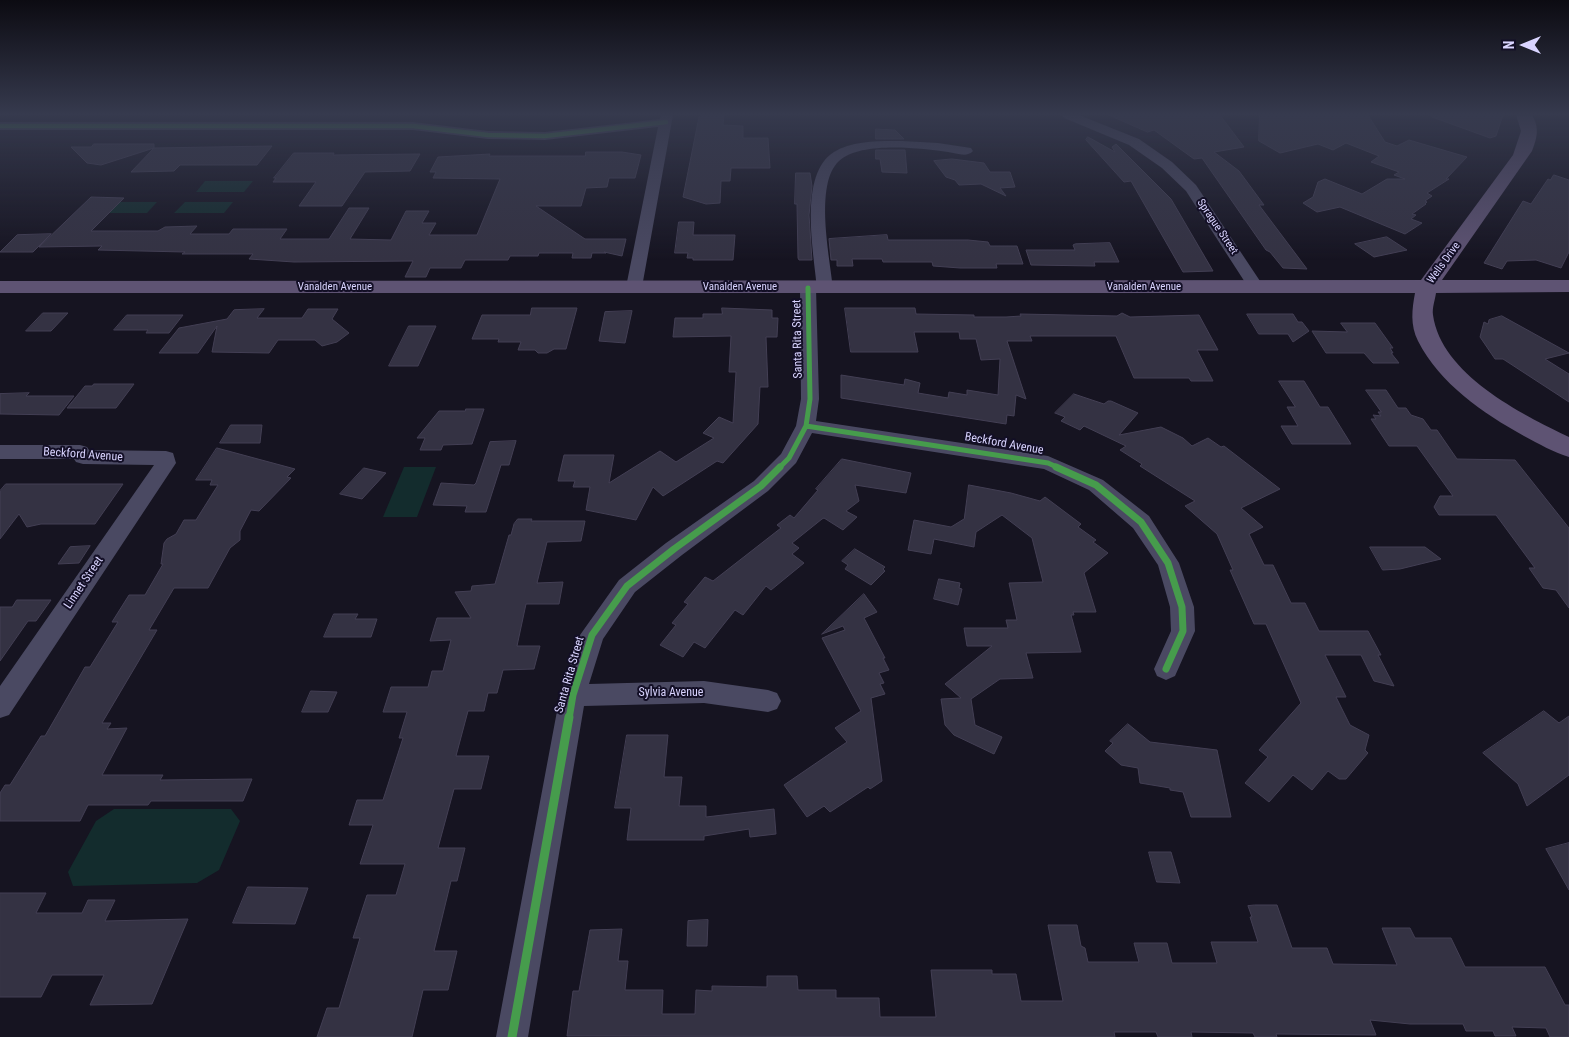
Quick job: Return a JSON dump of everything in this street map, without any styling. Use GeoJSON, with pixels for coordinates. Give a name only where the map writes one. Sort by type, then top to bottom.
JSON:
{"type":"FeatureCollection","features":[{"type":"Feature","properties":{"kind":"main road","name":"Wells Drive"},"geometry":{"type":"LineString","coordinates":[[1516,163],[1426,287],[1421,300],[1421,323],[1431,346],[1451,372],[1480,397],[1538,434],[1569,448]]}},
{"type":"Feature","properties":{"kind":"main road","name":"Vanalden Avenue"},"geometry":{"type":"LineString","coordinates":[[0,287],[817,288],[1569,286]]}},
{"type":"Feature","properties":{"kind":"street"},"geometry":{"type":"LineString","coordinates":[[634,287],[658,163]]}},
{"type":"Feature","properties":{"kind":"street","name":"Santa Rita Street"},"geometry":{"type":"LineString","coordinates":[[512,1037],[573,695],[592,635],[627,586],[674,549],[761,486],[789,458],[806,426],[810,399],[817,288],[819,200],[821,180],[830,163]]}},
{"type":"Feature","properties":{"kind":"street","name":"Sprague Street"},"geometry":{"type":"LineString","coordinates":[[1165,163],[1191,188],[1256,287]]}},
{"type":"Feature","properties":{"kind":"street","name":"Beckford Avenue"},"geometry":{"type":"LineString","coordinates":[[806,426],[1048,463],[1096,486],[1141,522],[1168,562],[1182,607],[1183,631],[1166,669]]}},
{"type":"Feature","properties":{"kind":"street","name":"Beckford Avenue"},"geometry":{"type":"LineString","coordinates":[[0,452],[80,452],[83,457],[166,458]]}},
{"type":"Feature","properties":{"kind":"street","name":"Linnet Street"},"geometry":{"type":"LineString","coordinates":[[0,707],[166,463],[166,458]]}},
{"type":"Feature","properties":{"kind":"street","name":"Sylvia Avenue"},"geometry":{"type":"LineString","coordinates":[[573,695],[704,692],[768,700]]}},
{"type":"Feature","properties":{"kind":"green space"},"geometry":{"type":"Polygon","coordinates":[[[205,181],[253,181],[244,192],[196,192],[205,181]]]}},
{"type":"Feature","properties":{"kind":"green space"},"geometry":{"type":"Polygon","coordinates":[[[108,202],[157,202],[147,213],[97,213],[108,202]]]}},
{"type":"Feature","properties":{"kind":"green space"},"geometry":{"type":"Polygon","coordinates":[[[185,202],[233,202],[224,213],[174,213],[185,202]]]}},
{"type":"Feature","properties":{"kind":"green space"},"geometry":{"type":"Polygon","coordinates":[[[404,467],[436,467],[417,517],[383,517],[404,467]]]}},
{"type":"Feature","properties":{"kind":"green space"},"geometry":{"type":"Polygon","coordinates":[[[114,809],[231,809],[240,821],[219,870],[197,883],[73,886],[68,872],[96,821],[114,809]]]}},
{"type":"Feature","properties":{"kind":"building"},"geometry":{"type":"Polygon","coordinates":[[[139,163],[258,163],[257,165],[180,165],[174,171],[131,172],[139,163]]]}},
{"type":"Feature","properties":{"kind":"building"},"geometry":{"type":"Polygon","coordinates":[[[286,163],[414,163],[410,171],[365,172],[342,206],[299,206],[316,182],[273,182],[276,178],[274,178],[286,163]]]}},
{"type":"Feature","properties":{"kind":"building"},"geometry":{"type":"Polygon","coordinates":[[[435,163],[639,163],[635,178],[609,178],[607,187],[586,188],[581,206],[536,206],[585,239],[626,239],[622,256],[604,252],[606,253],[592,253],[591,258],[572,258],[573,253],[539,253],[538,256],[510,256],[508,260],[465,260],[461,268],[430,268],[426,277],[405,277],[413,261],[294,262],[249,259],[253,254],[182,254],[185,252],[98,250],[102,246],[39,247],[91,197],[124,198],[91,231],[158,231],[165,227],[197,226],[190,234],[229,234],[233,229],[287,229],[280,239],[329,239],[349,208],[369,208],[350,239],[391,240],[406,211],[429,211],[422,223],[436,223],[429,235],[477,235],[500,179],[433,178],[436,172],[430,172],[435,163]]]}},
{"type":"Feature","properties":{"kind":"building"},"geometry":{"type":"Polygon","coordinates":[[[690,163],[770,163],[770,168],[731,168],[730,181],[721,181],[720,203],[706,204],[683,197],[690,163]]]}},
{"type":"Feature","properties":{"kind":"building"},"geometry":{"type":"Polygon","coordinates":[[[881,163],[906,163],[907,173],[882,172],[881,163]]]}},
{"type":"Feature","properties":{"kind":"building"},"geometry":{"type":"Polygon","coordinates":[[[936,163],[984,163],[990,172],[1010,172],[1015,187],[1000,188],[1006,196],[981,184],[959,185],[955,180],[946,177],[936,163]]]}},
{"type":"Feature","properties":{"kind":"building"},"geometry":{"type":"Polygon","coordinates":[[[1107,163],[1135,163],[1171,199],[1213,271],[1183,272],[1131,181],[1124,182],[1107,163]]]}},
{"type":"Feature","properties":{"kind":"building"},"geometry":{"type":"Polygon","coordinates":[[[1206,163],[1229,163],[1239,171],[1264,205],[1259,205],[1307,269],[1283,268],[1270,252],[1266,250],[1206,163]]]}},
{"type":"Feature","properties":{"kind":"building"},"geometry":{"type":"Polygon","coordinates":[[[1375,163],[1461,163],[1446,179],[1449,179],[1427,193],[1432,196],[1425,201],[1427,202],[1426,204],[1412,214],[1416,215],[1411,219],[1422,223],[1405,234],[1340,207],[1317,212],[1303,203],[1313,197],[1318,182],[1325,179],[1362,194],[1387,179],[1405,179],[1394,175],[1399,172],[1375,163]]]}},
{"type":"Feature","properties":{"kind":"building"},"geometry":{"type":"Polygon","coordinates":[[[796,173],[810,173],[812,186],[809,215],[812,260],[799,260],[798,258],[797,204],[795,204],[796,173]]]}},
{"type":"Feature","properties":{"kind":"building"},"geometry":{"type":"Polygon","coordinates":[[[1554,175],[1569,180],[1569,252],[1561,268],[1536,260],[1507,261],[1502,269],[1484,263],[1523,201],[1531,204],[1548,179],[1550,180],[1554,175]]]}},
{"type":"Feature","properties":{"kind":"building"},"geometry":{"type":"Polygon","coordinates":[[[679,222],[694,222],[693,235],[735,235],[733,260],[693,260],[693,258],[687,258],[688,253],[675,253],[679,222]]]}},
{"type":"Feature","properties":{"kind":"building"},"geometry":{"type":"Polygon","coordinates":[[[51,234],[33,252],[0,252],[17,235],[51,234]]]}},
{"type":"Feature","properties":{"kind":"building"},"geometry":{"type":"Polygon","coordinates":[[[887,235],[888,240],[968,240],[988,242],[990,246],[1017,246],[1023,264],[996,264],[997,268],[960,268],[933,266],[932,262],[883,262],[882,259],[852,259],[853,266],[837,266],[837,260],[831,260],[829,239],[887,235]]]}},
{"type":"Feature","properties":{"kind":"building"},"geometry":{"type":"Polygon","coordinates":[[[1387,237],[1407,250],[1374,257],[1355,244],[1387,237]]]}},
{"type":"Feature","properties":{"kind":"building"},"geometry":{"type":"Polygon","coordinates":[[[1110,243],[1119,262],[1094,262],[1095,266],[1031,265],[1026,250],[1075,250],[1073,245],[1075,244],[1110,243]]]}},
{"type":"Feature","properties":{"kind":"building"},"geometry":{"type":"Polygon","coordinates":[[[532,308],[577,308],[566,349],[554,349],[547,353],[538,353],[535,350],[518,350],[521,342],[498,342],[499,339],[472,339],[482,315],[530,315],[532,308]]]}},
{"type":"Feature","properties":{"kind":"building"},"geometry":{"type":"Polygon","coordinates":[[[722,308],[772,310],[772,318],[778,318],[777,337],[766,337],[768,387],[760,387],[758,424],[723,463],[717,461],[663,496],[653,487],[636,520],[586,510],[590,487],[573,487],[575,481],[558,481],[564,455],[614,455],[609,483],[660,451],[676,462],[714,438],[703,433],[719,417],[733,423],[736,372],[729,372],[731,336],[673,337],[675,318],[703,318],[703,314],[722,314],[722,308]]]}},
{"type":"Feature","properties":{"kind":"building"},"geometry":{"type":"Polygon","coordinates":[[[845,308],[915,308],[916,314],[974,315],[974,317],[1021,316],[1020,314],[1117,316],[1122,313],[1130,317],[1199,315],[1218,350],[1197,350],[1213,381],[1191,381],[1189,378],[1134,378],[1116,336],[1030,336],[1032,341],[1007,341],[1026,399],[1016,395],[1014,416],[1007,415],[1006,424],[841,398],[841,375],[904,385],[905,379],[920,383],[918,393],[948,398],[949,392],[967,395],[967,390],[998,395],[1000,359],[981,360],[976,339],[960,339],[959,332],[914,332],[918,352],[851,352],[845,308]]]}},
{"type":"Feature","properties":{"kind":"building"},"geometry":{"type":"Polygon","coordinates":[[[264,309],[257,318],[302,318],[308,309],[338,309],[332,319],[349,333],[337,342],[322,346],[315,340],[278,340],[269,353],[212,352],[217,326],[198,353],[159,353],[179,328],[227,319],[234,310],[264,309]]]}},
{"type":"Feature","properties":{"kind":"building"},"geometry":{"type":"Polygon","coordinates":[[[632,311],[625,343],[599,341],[605,312],[632,311]]]}},
{"type":"Feature","properties":{"kind":"building"},"geometry":{"type":"Polygon","coordinates":[[[43,313],[68,313],[51,331],[26,331],[43,313]]]}},
{"type":"Feature","properties":{"kind":"building"},"geometry":{"type":"Polygon","coordinates":[[[1247,314],[1293,314],[1298,322],[1302,322],[1309,331],[1293,342],[1288,334],[1259,334],[1247,314]]]}},
{"type":"Feature","properties":{"kind":"building"},"geometry":{"type":"Polygon","coordinates":[[[127,315],[183,315],[169,333],[146,333],[148,330],[114,330],[127,315]]]}},
{"type":"Feature","properties":{"kind":"building"},"geometry":{"type":"Polygon","coordinates":[[[1502,316],[1569,353],[1545,359],[1569,374],[1569,402],[1503,359],[1495,359],[1480,337],[1484,322],[1488,324],[1489,320],[1502,316]]]}},
{"type":"Feature","properties":{"kind":"building"},"geometry":{"type":"Polygon","coordinates":[[[1341,323],[1375,323],[1393,348],[1390,348],[1393,353],[1391,353],[1399,363],[1373,363],[1364,353],[1326,353],[1312,331],[1347,332],[1341,323]]]}},
{"type":"Feature","properties":{"kind":"building"},"geometry":{"type":"Polygon","coordinates":[[[409,326],[436,326],[418,366],[389,366],[409,326]]]}},
{"type":"Feature","properties":{"kind":"building"},"geometry":{"type":"Polygon","coordinates":[[[1279,381],[1304,381],[1320,407],[1328,407],[1351,444],[1292,444],[1281,426],[1298,426],[1287,407],[1295,407],[1279,381]]]}},
{"type":"Feature","properties":{"kind":"building"},"geometry":{"type":"Polygon","coordinates":[[[94,384],[134,384],[116,408],[67,408],[85,386],[92,386],[94,384]]]}},
{"type":"Feature","properties":{"kind":"building"},"geometry":{"type":"Polygon","coordinates":[[[1366,390],[1386,390],[1398,408],[1406,408],[1411,415],[1423,419],[1431,430],[1437,430],[1457,459],[1515,460],[1569,528],[1569,608],[1556,590],[1543,588],[1529,568],[1535,568],[1496,515],[1439,515],[1434,507],[1440,496],[1453,496],[1417,446],[1389,446],[1371,419],[1376,419],[1373,415],[1381,416],[1378,412],[1381,412],[1366,390]]]}},
{"type":"Feature","properties":{"kind":"building"},"geometry":{"type":"Polygon","coordinates":[[[29,393],[26,396],[74,396],[59,415],[0,414],[0,394],[29,393]]]}},
{"type":"Feature","properties":{"kind":"building"},"geometry":{"type":"Polygon","coordinates":[[[1074,394],[1104,404],[1111,401],[1138,413],[1119,435],[1161,427],[1183,438],[1192,446],[1208,438],[1221,447],[1224,446],[1280,489],[1241,508],[1263,527],[1249,534],[1264,565],[1273,565],[1291,603],[1305,603],[1319,631],[1368,631],[1394,686],[1374,681],[1361,655],[1325,655],[1346,697],[1336,697],[1350,725],[1369,735],[1365,750],[1368,753],[1346,779],[1339,779],[1328,771],[1312,790],[1293,775],[1269,802],[1245,783],[1268,757],[1259,750],[1301,703],[1266,624],[1254,624],[1230,570],[1233,570],[1217,534],[1185,506],[1195,501],[1140,466],[1142,464],[1120,450],[1126,446],[1084,426],[1080,430],[1061,421],[1065,417],[1055,413],[1074,394]]]}},
{"type":"Feature","properties":{"kind":"building"},"geometry":{"type":"Polygon","coordinates":[[[466,409],[484,409],[472,444],[443,445],[441,450],[420,450],[425,438],[417,438],[439,411],[465,411],[466,409]]]}},
{"type":"Feature","properties":{"kind":"building"},"geometry":{"type":"Polygon","coordinates":[[[231,425],[262,425],[260,443],[220,443],[231,425]]]}},
{"type":"Feature","properties":{"kind":"building"},"geometry":{"type":"Polygon","coordinates":[[[516,441],[509,465],[501,465],[486,512],[465,512],[467,506],[433,505],[441,483],[474,485],[476,483],[490,442],[516,441]]]}},
{"type":"Feature","properties":{"kind":"building"},"geometry":{"type":"Polygon","coordinates":[[[217,448],[295,469],[287,477],[291,478],[259,511],[251,510],[240,531],[240,540],[230,548],[208,588],[174,588],[149,630],[157,630],[102,723],[111,723],[107,729],[127,728],[102,775],[163,775],[160,780],[252,779],[243,801],[151,801],[148,805],[88,805],[80,821],[0,821],[0,793],[5,785],[10,785],[41,736],[45,736],[85,667],[90,667],[118,622],[112,622],[129,595],[145,595],[163,564],[161,564],[164,543],[176,534],[184,520],[196,520],[218,485],[210,485],[212,480],[196,480],[217,448]]]}},
{"type":"Feature","properties":{"kind":"building"},"geometry":{"type":"Polygon","coordinates":[[[842,459],[911,473],[906,493],[855,485],[859,501],[846,511],[857,517],[843,530],[824,518],[792,543],[799,548],[792,554],[804,563],[771,590],[766,586],[743,615],[735,610],[705,648],[694,642],[683,657],[660,645],[676,625],[672,623],[688,604],[684,602],[705,577],[713,581],[781,528],[777,525],[790,515],[794,518],[842,459]]]}},
{"type":"Feature","properties":{"kind":"building"},"geometry":{"type":"Polygon","coordinates":[[[364,468],[386,473],[362,499],[340,494],[364,468]]]}},
{"type":"Feature","properties":{"kind":"building"},"geometry":{"type":"Polygon","coordinates":[[[6,484],[123,484],[95,524],[41,524],[27,527],[19,514],[0,539],[0,491],[6,484]]]}},
{"type":"Feature","properties":{"kind":"building"},"geometry":{"type":"Polygon","coordinates":[[[969,485],[1040,501],[1045,497],[1081,524],[1078,527],[1096,540],[1093,542],[1108,553],[1084,573],[1096,612],[1073,612],[1074,615],[1071,615],[1081,652],[1026,653],[1033,678],[1000,679],[971,699],[975,725],[1002,737],[994,754],[954,735],[945,725],[941,699],[961,698],[945,684],[992,646],[967,646],[964,628],[1008,628],[1006,620],[1017,620],[1009,583],[1043,582],[1032,538],[1002,515],[976,532],[974,547],[934,539],[931,554],[908,550],[914,520],[951,527],[964,519],[969,485]]]}},
{"type":"Feature","properties":{"kind":"building"},"geometry":{"type":"Polygon","coordinates":[[[518,519],[532,519],[531,521],[585,521],[581,541],[547,542],[537,583],[563,582],[559,604],[526,604],[517,646],[540,646],[534,669],[503,670],[497,693],[488,693],[484,711],[468,711],[456,756],[489,756],[481,789],[454,789],[438,848],[465,848],[457,881],[451,881],[434,951],[457,951],[448,990],[423,990],[412,1037],[317,1037],[327,1008],[339,1008],[360,938],[353,938],[367,895],[396,895],[405,864],[360,864],[373,825],[349,825],[357,800],[383,800],[403,738],[399,738],[407,712],[383,712],[391,687],[428,687],[432,671],[443,671],[451,640],[430,641],[437,618],[471,618],[455,592],[471,591],[472,586],[495,584],[509,535],[511,535],[514,524],[518,519]]]}},
{"type":"Feature","properties":{"kind":"building"},"geometry":{"type":"Polygon","coordinates":[[[90,546],[79,563],[58,564],[70,547],[90,546]]]}},
{"type":"Feature","properties":{"kind":"building"},"geometry":{"type":"Polygon","coordinates":[[[1370,547],[1425,547],[1441,559],[1400,569],[1383,570],[1370,547]]]}},
{"type":"Feature","properties":{"kind":"building"},"geometry":{"type":"Polygon","coordinates":[[[855,549],[885,567],[883,569],[885,571],[871,585],[845,569],[848,565],[842,561],[855,549]]]}},
{"type":"Feature","properties":{"kind":"building"},"geometry":{"type":"Polygon","coordinates":[[[939,579],[960,583],[959,588],[962,589],[958,605],[934,599],[939,579]]]}},
{"type":"Feature","properties":{"kind":"building"},"geometry":{"type":"Polygon","coordinates":[[[864,594],[877,612],[864,618],[885,658],[883,658],[889,670],[879,673],[884,683],[880,684],[885,694],[871,698],[882,781],[870,789],[868,787],[830,812],[824,806],[807,817],[784,785],[847,742],[835,728],[861,711],[822,638],[845,630],[843,626],[822,634],[864,594]]]}},
{"type":"Feature","properties":{"kind":"building"},"geometry":{"type":"Polygon","coordinates":[[[17,600],[51,600],[36,621],[28,621],[0,661],[0,607],[12,607],[17,600]]]}},
{"type":"Feature","properties":{"kind":"building"},"geometry":{"type":"Polygon","coordinates":[[[334,614],[358,614],[355,619],[377,619],[371,637],[324,637],[334,614]]]}},
{"type":"Feature","properties":{"kind":"building"},"geometry":{"type":"Polygon","coordinates":[[[311,691],[337,692],[328,712],[302,712],[311,691]]]}},
{"type":"Feature","properties":{"kind":"building"},"geometry":{"type":"Polygon","coordinates":[[[1544,711],[1559,723],[1569,716],[1569,775],[1527,806],[1518,784],[1483,753],[1544,711]]]}},
{"type":"Feature","properties":{"kind":"building"},"geometry":{"type":"Polygon","coordinates":[[[1128,724],[1150,742],[1217,750],[1231,817],[1191,817],[1183,792],[1140,783],[1138,768],[1121,765],[1105,751],[1113,743],[1110,741],[1128,724]]]}},
{"type":"Feature","properties":{"kind":"building"},"geometry":{"type":"Polygon","coordinates":[[[627,735],[668,735],[664,777],[682,777],[679,806],[706,806],[706,817],[774,809],[776,834],[750,837],[749,829],[704,836],[704,840],[627,840],[631,808],[615,808],[627,735]]]}},
{"type":"Feature","properties":{"kind":"building"},"geometry":{"type":"Polygon","coordinates":[[[1569,843],[1569,890],[1546,849],[1569,843]]]}},
{"type":"Feature","properties":{"kind":"building"},"geometry":{"type":"Polygon","coordinates":[[[1149,852],[1171,852],[1180,883],[1157,882],[1149,852]]]}},
{"type":"Feature","properties":{"kind":"building"},"geometry":{"type":"Polygon","coordinates":[[[248,887],[308,888],[295,924],[233,923],[248,887]]]}},
{"type":"Feature","properties":{"kind":"building"},"geometry":{"type":"Polygon","coordinates":[[[0,893],[46,893],[36,913],[82,913],[88,900],[115,900],[105,921],[188,919],[152,1004],[90,1005],[104,975],[52,975],[41,997],[0,997],[0,893]]]}},
{"type":"Feature","properties":{"kind":"building"},"geometry":{"type":"Polygon","coordinates":[[[1277,905],[1292,948],[1327,948],[1333,964],[1397,965],[1382,928],[1410,928],[1415,938],[1451,938],[1465,967],[1545,967],[1565,1005],[1569,1005],[1569,1037],[1550,1037],[1546,1028],[1512,1027],[1516,1036],[1495,1036],[1493,1031],[1466,1031],[1463,1024],[1410,1024],[1370,1020],[1376,1035],[1276,1034],[1277,1037],[1255,1037],[1253,1033],[1191,1032],[1192,1037],[1158,1037],[1156,1032],[1114,1032],[1115,1037],[567,1036],[573,991],[579,991],[590,930],[622,929],[618,961],[628,961],[625,990],[663,990],[662,1014],[695,1014],[696,990],[712,991],[712,986],[767,987],[767,976],[797,976],[798,990],[836,990],[836,998],[879,998],[880,1017],[936,1017],[931,970],[992,970],[992,974],[1016,974],[1021,1001],[1063,1001],[1048,925],[1077,925],[1081,946],[1085,948],[1088,962],[1139,962],[1134,943],[1167,943],[1172,963],[1217,963],[1211,942],[1258,942],[1248,906],[1277,905]]]}},
{"type":"Feature","properties":{"kind":"building"},"geometry":{"type":"Polygon","coordinates":[[[708,920],[707,946],[687,946],[688,921],[708,920]]]}},
{"type":"Feature","properties":{"kind":"cycle path"},"geometry":{"type":"LineString","coordinates":[[512,1037],[573,695],[592,635],[627,586],[674,549],[761,486],[789,458],[806,426],[810,399],[808,288]]}},
{"type":"Feature","properties":{"kind":"cycle path"},"geometry":{"type":"LineString","coordinates":[[806,426],[1048,463],[1096,485],[1141,522],[1168,563],[1182,607],[1183,631],[1166,669]]}}]}
